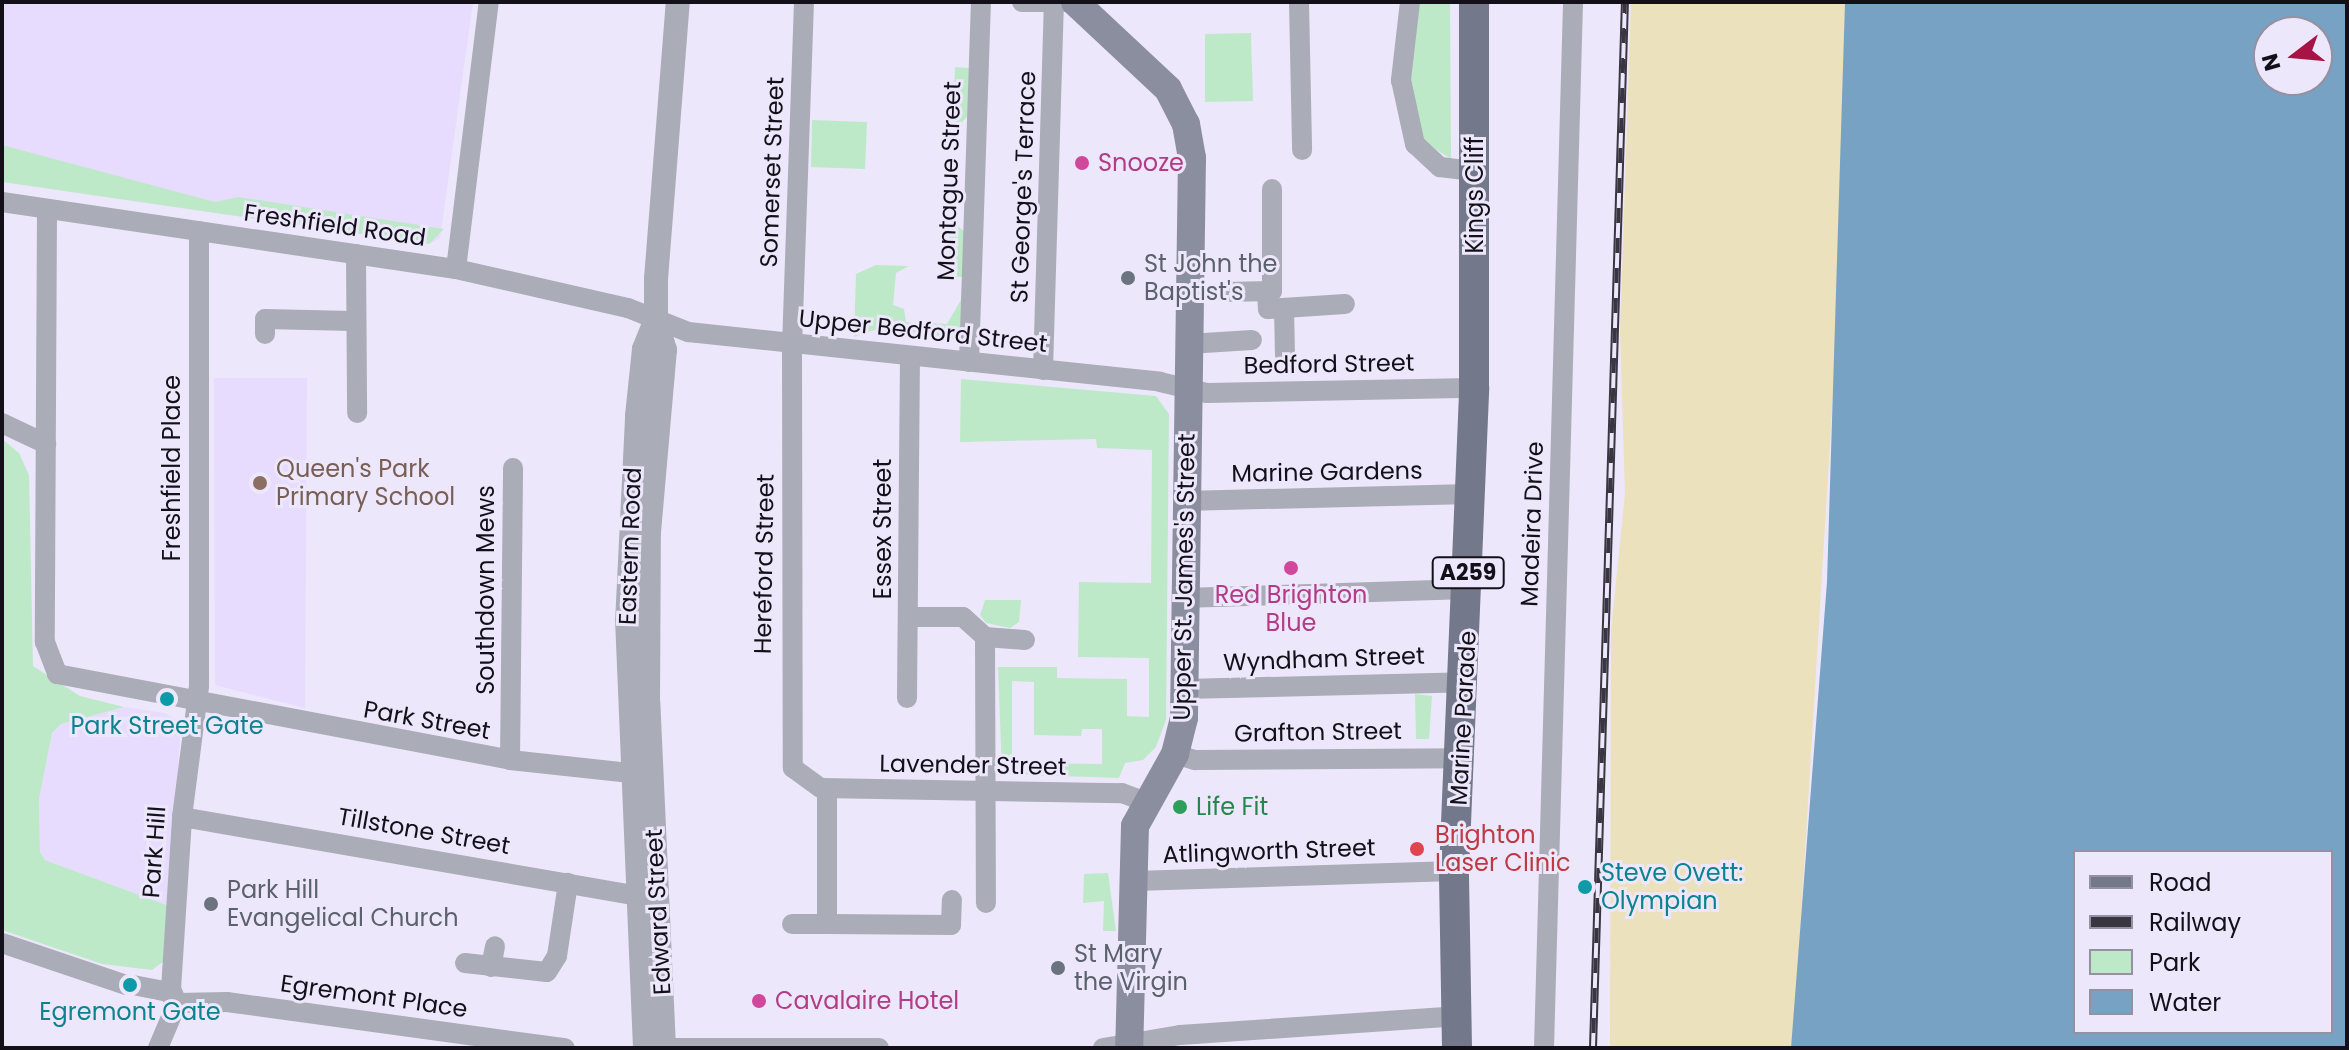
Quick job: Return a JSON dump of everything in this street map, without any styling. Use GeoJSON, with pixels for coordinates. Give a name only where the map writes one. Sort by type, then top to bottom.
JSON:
{"type":"FeatureCollection","features":[{"type":"Feature","properties":{"kind":"main road","name":"Kings Cliff"},"geometry":{"type":"LineString","coordinates":[[1474,2],[1474,388]]}},
{"type":"Feature","properties":{"kind":"main road","name":"Upper St. James's Street"},"geometry":{"type":"LineString","coordinates":[[1065,3],[1153,72],[1181,111],[1192,158],[1206,292],[1188,344],[1185,391],[1185,689],[1175,754],[1143,801]]}},
{"type":"Feature","properties":{"kind":"main road","name":"Marine Parade"},"geometry":{"type":"LineString","coordinates":[[1457,1048],[1454,871],[1462,758],[1474,388]]}},
{"type":"Feature","properties":{"kind":"main road"},"geometry":{"type":"LineString","coordinates":[[1120,1045],[1135,881],[1135,826],[1143,801]]}},
{"type":"Feature","properties":{"kind":"street"},"geometry":{"type":"LineString","coordinates":[[456,269],[489,2]]}},
{"type":"Feature","properties":{"kind":"street","name":"Eastern Road"},"geometry":{"type":"LineString","coordinates":[[642,775],[627,623],[632,471],[644,349],[656,320],[678,2]]}},
{"type":"Feature","properties":{"kind":"street","name":"Somerset Street"},"geometry":{"type":"LineString","coordinates":[[792,344],[804,2]]}},
{"type":"Feature","properties":{"kind":"street","name":"Montague Street"},"geometry":{"type":"LineString","coordinates":[[969,362],[981,2]]}},
{"type":"Feature","properties":{"kind":"street"},"geometry":{"type":"LineString","coordinates":[[1022,2],[1065,3]]}},
{"type":"Feature","properties":{"kind":"street"},"geometry":{"type":"LineString","coordinates":[[1299,2],[1302,150]]}},
{"type":"Feature","properties":{"kind":"street"},"geometry":{"type":"LineString","coordinates":[[1410,2],[1401,80],[1415,144],[1440,167],[1475,171]]}},
{"type":"Feature","properties":{"kind":"street","name":"Madeira Drive"},"geometry":{"type":"LineString","coordinates":[[1544,1048],[1573,2]]}},
{"type":"Feature","properties":{"kind":"street","name":"St George's Terrace"},"geometry":{"type":"LineString","coordinates":[[1043,370],[1054,55],[1065,3]]}},
{"type":"Feature","properties":{"kind":"street"},"geometry":{"type":"LineString","coordinates":[[1272,189],[1268,309],[1345,304]]}},
{"type":"Feature","properties":{"kind":"street","name":"Freshfield Road"},"geometry":{"type":"LineString","coordinates":[[2,202],[456,269],[628,308],[656,320]]}},
{"type":"Feature","properties":{"kind":"street"},"geometry":{"type":"LineString","coordinates":[[2,423],[46,444],[47,210]]}},
{"type":"Feature","properties":{"kind":"street","name":"Freshfield Place"},"geometry":{"type":"LineString","coordinates":[[196,704],[199,231]]}},
{"type":"Feature","properties":{"kind":"street"},"geometry":{"type":"LineString","coordinates":[[356,254],[352,321],[357,413]]}},
{"type":"Feature","properties":{"kind":"street"},"geometry":{"type":"LineString","coordinates":[[1206,292],[1267,291]]}},
{"type":"Feature","properties":{"kind":"street"},"geometry":{"type":"LineString","coordinates":[[1284,308],[1285,355]]}},
{"type":"Feature","properties":{"kind":"street"},"geometry":{"type":"LineString","coordinates":[[265,334],[265,319],[352,321]]}},
{"type":"Feature","properties":{"kind":"street","name":"Upper Bedford Street"},"geometry":{"type":"LineString","coordinates":[[656,320],[688,332],[910,359],[969,362],[1160,382],[1185,391]]}},
{"type":"Feature","properties":{"kind":"street"},"geometry":{"type":"LineString","coordinates":[[1188,344],[1252,340]]}},
{"type":"Feature","properties":{"kind":"street","name":"Hereford Street"},"geometry":{"type":"LineString","coordinates":[[792,344],[788,698],[791,762],[802,781]]}},
{"type":"Feature","properties":{"kind":"street","name":"Essex Street"},"geometry":{"type":"LineString","coordinates":[[907,698],[910,359]]}},
{"type":"Feature","properties":{"kind":"street","name":"Bedford Street"},"geometry":{"type":"LineString","coordinates":[[1185,391],[1474,388]]}},
{"type":"Feature","properties":{"kind":"street","name":"Park Street"},"geometry":{"type":"LineString","coordinates":[[46,444],[50,665],[74,681],[510,760],[642,775]]}},
{"type":"Feature","properties":{"kind":"street","name":"Southdown Mews"},"geometry":{"type":"LineString","coordinates":[[510,760],[513,468]]}},
{"type":"Feature","properties":{"kind":"street","name":"Marine Gardens"},"geometry":{"type":"LineString","coordinates":[[1184,501],[1471,494]]}},
{"type":"Feature","properties":{"kind":"street"},"geometry":{"type":"LineString","coordinates":[[1183,598],[1468,589]]}},
{"type":"Feature","properties":{"kind":"street"},"geometry":{"type":"LineString","coordinates":[[908,617],[963,617],[985,637],[1025,640]]}},
{"type":"Feature","properties":{"kind":"street"},"geometry":{"type":"LineString","coordinates":[[985,637],[988,790],[986,903]]}},
{"type":"Feature","properties":{"kind":"street","name":"Wyndham Street"},"geometry":{"type":"LineString","coordinates":[[1185,689],[1465,682]]}},
{"type":"Feature","properties":{"kind":"street","name":"Park Hill"},"geometry":{"type":"LineString","coordinates":[[177,1003],[171,989],[182,817],[196,704]]}},
{"type":"Feature","properties":{"kind":"street","name":"Grafton Street"},"geometry":{"type":"LineString","coordinates":[[1175,754],[1195,760],[1462,758]]}},
{"type":"Feature","properties":{"kind":"street","name":"Edward Street"},"geometry":{"type":"LineString","coordinates":[[642,775],[648,893],[664,1048]]}},
{"type":"Feature","properties":{"kind":"street","name":"Lavender Street"},"geometry":{"type":"LineString","coordinates":[[802,781],[827,789],[1122,793],[1143,801]]}},
{"type":"Feature","properties":{"kind":"street"},"geometry":{"type":"LineString","coordinates":[[827,789],[827,924]]}},
{"type":"Feature","properties":{"kind":"street","name":"Tillstone Street"},"geometry":{"type":"LineString","coordinates":[[182,817],[568,883],[648,893]]}},
{"type":"Feature","properties":{"kind":"street","name":"Atlingworth Street"},"geometry":{"type":"LineString","coordinates":[[1135,881],[1454,871]]}},
{"type":"Feature","properties":{"kind":"street"},"geometry":{"type":"LineString","coordinates":[[465,963],[536,975],[551,968],[568,883]]}},
{"type":"Feature","properties":{"kind":"street","name":"Edward Street"},"geometry":{"type":"LineString","coordinates":[[645,1048],[642,995],[648,893]]}},
{"type":"Feature","properties":{"kind":"street"},"geometry":{"type":"LineString","coordinates":[[792,924],[951,925],[952,900]]}},
{"type":"Feature","properties":{"kind":"street"},"geometry":{"type":"LineString","coordinates":[[2,943],[130,985],[168,992],[177,1003],[158,1048]]}},
{"type":"Feature","properties":{"kind":"street"},"geometry":{"type":"LineString","coordinates":[[491,967],[495,946]]}},
{"type":"Feature","properties":{"kind":"street","name":"Egremont Place"},"geometry":{"type":"LineString","coordinates":[[177,1003],[227,1002],[565,1048]]}},
{"type":"Feature","properties":{"kind":"street"},"geometry":{"type":"LineString","coordinates":[[1120,1045],[1456,1016]]}},
{"type":"Feature","properties":{"kind":"street"},"geometry":{"type":"LineString","coordinates":[[674,1048],[879,1048]]}},
{"type":"Feature","properties":{"kind":"shaded area"},"geometry":{"type":"Polygon","coordinates":[[[2,2],[473,2],[440,238],[429,244],[2,182],[2,2]]]}},
{"type":"Feature","properties":{"kind":"shaded area","name":"Queen's Park Primary School"},"geometry":{"type":"Polygon","coordinates":[[[214,378],[307,378],[305,708],[215,685],[214,378]]]}},
{"type":"Feature","properties":{"kind":"shaded area"},"geometry":{"type":"Polygon","coordinates":[[[124,707],[165,713],[181,723],[169,906],[45,860],[40,852],[39,799],[52,733],[61,724],[124,707]]]}},
{"type":"Feature","properties":{"kind":"green space"},"geometry":{"type":"Polygon","coordinates":[[[1415,2],[1450,2],[1451,159],[1423,141],[1408,94],[1415,2]]]}},
{"type":"Feature","properties":{"kind":"green space"},"geometry":{"type":"Polygon","coordinates":[[[1251,33],[1253,101],[1205,102],[1205,34],[1251,33]]]}},
{"type":"Feature","properties":{"kind":"green space"},"geometry":{"type":"Polygon","coordinates":[[[955,67],[969,68],[968,116],[959,125],[953,125],[955,67]]]}},
{"type":"Feature","properties":{"kind":"green space"},"geometry":{"type":"Polygon","coordinates":[[[812,120],[867,122],[865,169],[811,167],[812,120]]]}},
{"type":"Feature","properties":{"kind":"green space"},"geometry":{"type":"Polygon","coordinates":[[[2,145],[215,202],[239,197],[444,229],[429,244],[3,182],[2,145]]]}},
{"type":"Feature","properties":{"kind":"green space"},"geometry":{"type":"Polygon","coordinates":[[[949,220],[964,231],[963,277],[950,277],[949,220]]]}},
{"type":"Feature","properties":{"kind":"green space"},"geometry":{"type":"Polygon","coordinates":[[[876,265],[909,266],[896,273],[893,305],[904,309],[906,322],[947,324],[962,298],[961,332],[953,339],[883,327],[854,337],[856,274],[876,265]]]}},
{"type":"Feature","properties":{"kind":"green space"},"geometry":{"type":"Polygon","coordinates":[[[961,379],[1156,396],[1169,414],[1166,720],[1156,747],[1143,760],[1125,763],[1119,778],[1002,774],[998,667],[1057,667],[1057,678],[1127,679],[1127,716],[1149,717],[1149,658],[1078,657],[1079,582],[1151,583],[1152,450],[1097,448],[1096,439],[960,442],[961,379]],[[1012,681],[1012,763],[1102,764],[1102,729],[1082,729],[1081,736],[1034,735],[1034,682],[1012,681]]]}},
{"type":"Feature","properties":{"kind":"green space"},"geometry":{"type":"Polygon","coordinates":[[[2,439],[19,453],[29,475],[33,666],[80,696],[124,707],[61,724],[52,733],[39,799],[40,852],[45,860],[169,906],[164,961],[152,970],[102,964],[2,930],[2,439]]]}},
{"type":"Feature","properties":{"kind":"green space"},"geometry":{"type":"Polygon","coordinates":[[[985,600],[1021,600],[1019,622],[1010,628],[986,623],[980,615],[985,600]]]}},
{"type":"Feature","properties":{"kind":"green space"},"geometry":{"type":"Polygon","coordinates":[[[1415,694],[1432,696],[1429,739],[1416,739],[1415,694]]]}},
{"type":"Feature","properties":{"kind":"green space"},"geometry":{"type":"Polygon","coordinates":[[[1108,873],[1116,931],[1103,931],[1104,901],[1083,903],[1084,874],[1108,873]]]}},
{"type":"Feature","properties":{"kind":"sand"},"geometry":{"type":"Polygon","coordinates":[[[1631,2],[1857,2],[1793,1048],[1610,1048],[1611,630],[1625,494],[1620,333],[1631,2]]]}},
{"type":"Feature","properties":{"kind":"water"},"geometry":{"type":"Polygon","coordinates":[[[1845,2],[2347,2],[2347,1048],[1791,1048],[1827,582],[1845,2]]]}},
{"type":"Feature","properties":{"kind":"railway"},"geometry":{"type":"LineString","coordinates":[[1593,1048],[1625,2]]}},
{"type":"Feature","properties":{"kind":"place","name":"Snooze"},"geometry":{"type":"Point","coordinates":[1082,163]}},
{"type":"Feature","properties":{"kind":"place","name":"St John the Baptist's"},"geometry":{"type":"Point","coordinates":[1128,278]}},
{"type":"Feature","properties":{"kind":"place","name":"Queen's Park Primary School"},"geometry":{"type":"Point","coordinates":[260,483]}},
{"type":"Feature","properties":{"kind":"place","name":"Red Brighton Blue"},"geometry":{"type":"Point","coordinates":[1291,568]}},
{"type":"Feature","properties":{"kind":"place","name":"Park Street Gate"},"geometry":{"type":"Point","coordinates":[167,699]}},
{"type":"Feature","properties":{"kind":"place","name":"Life Fit"},"geometry":{"type":"Point","coordinates":[1180,807]}},
{"type":"Feature","properties":{"kind":"place","name":"Brighton Laser Clinic"},"geometry":{"type":"Point","coordinates":[1417,849]}},
{"type":"Feature","properties":{"kind":"place","name":"Steve Ovett: Olympian"},"geometry":{"type":"Point","coordinates":[1585,887]}},
{"type":"Feature","properties":{"kind":"place","name":"Park Hill Evangelical Church"},"geometry":{"type":"Point","coordinates":[211,904]}},
{"type":"Feature","properties":{"kind":"place","name":"St Mary the Virgin"},"geometry":{"type":"Point","coordinates":[1058,968]}},
{"type":"Feature","properties":{"kind":"place","name":"Egremont Gate"},"geometry":{"type":"Point","coordinates":[130,985]}},
{"type":"Feature","properties":{"kind":"place","name":"Cavalaire Hotel"},"geometry":{"type":"Point","coordinates":[759,1001]}}]}
